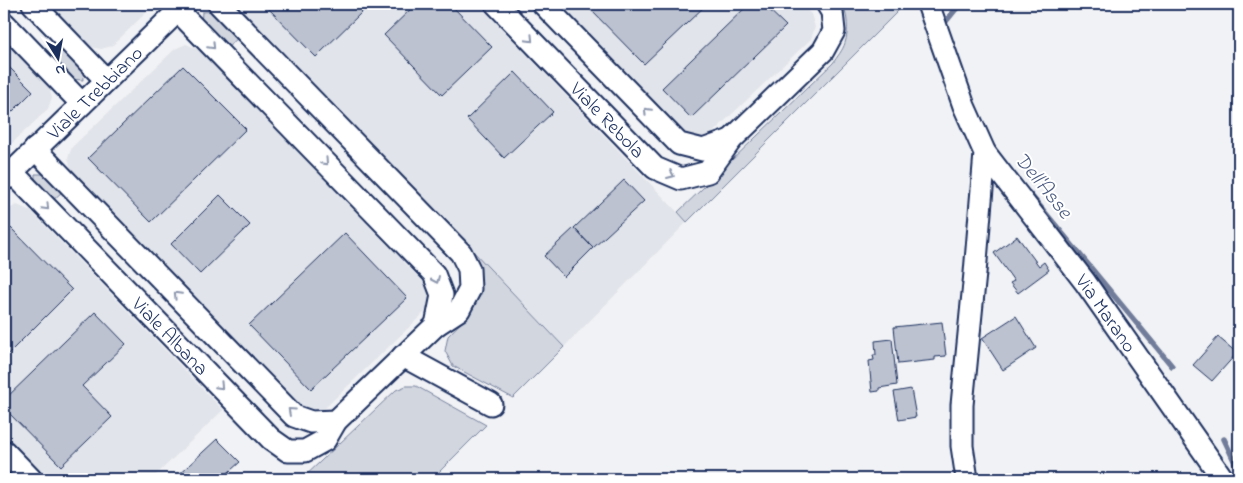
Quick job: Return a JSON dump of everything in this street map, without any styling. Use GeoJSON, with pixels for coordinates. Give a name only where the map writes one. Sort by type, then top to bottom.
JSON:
{"type":"FeatureCollection","features":[{"type":"Feature","properties":{"kind":"street"},"geometry":{"type":"LineString","coordinates":[[33,4],[106,80]]}},
{"type":"Feature","properties":{"kind":"street","name":"Viale Albana"},"geometry":{"type":"LineString","coordinates":[[8,176],[271,439],[288,451],[305,451],[325,440],[336,421],[436,325],[459,310],[470,289],[469,269],[461,253],[219,4]]}},
{"type":"Feature","properties":{"kind":"street","name":"Viale Rebola"},"geometry":{"type":"LineString","coordinates":[[496,4],[655,168],[681,179],[708,172],[732,140],[824,51],[834,31],[832,12],[827,4]]}},
{"type":"Feature","properties":{"kind":"street","name":"Viale Rebola"},"geometry":{"type":"LineString","coordinates":[[543,4],[679,144],[703,150],[732,140]]}},
{"type":"Feature","properties":{"kind":"street","name":"Via Marano"},"geometry":{"type":"LineString","coordinates":[[928,4],[964,106],[985,153],[1085,282],[1223,479]]}},
{"type":"Feature","properties":{"kind":"street"},"geometry":{"type":"LineString","coordinates":[[182,7],[434,274],[442,296],[436,325]]}},
{"type":"Feature","properties":{"kind":"street","name":"Viale Trebbiano"},"geometry":{"type":"LineString","coordinates":[[8,176],[182,7]]}},
{"type":"Feature","properties":{"kind":"street"},"geometry":{"type":"LineString","coordinates":[[4,23],[82,104]]}},
{"type":"Feature","properties":{"kind":"street","name":"Viale Albana"},"geometry":{"type":"LineString","coordinates":[[35,149],[294,416],[311,422],[336,421]]}},
{"type":"Feature","properties":{"kind":"street"},"geometry":{"type":"LineString","coordinates":[[967,479],[962,446],[962,406],[985,153]]}},
{"type":"Feature","properties":{"kind":"street"},"geometry":{"type":"LineString","coordinates":[[404,356],[491,404]]}},
{"type":"Feature","properties":{"kind":"street"},"geometry":{"type":"LineString","coordinates":[[4,452],[31,479]]}},
{"type":"Feature","properties":{"kind":"shaded area"},"geometry":{"type":"Polygon","coordinates":[[[50,4],[155,4],[112,46],[101,49],[91,47],[50,4]]]}},
{"type":"Feature","properties":{"kind":"shaded area"},"geometry":{"type":"Polygon","coordinates":[[[237,4],[478,4],[687,222],[564,347],[237,4]]]}},
{"type":"Feature","properties":{"kind":"shaded area"},"geometry":{"type":"Polygon","coordinates":[[[557,4],[801,4],[811,14],[815,27],[811,39],[708,137],[697,140],[687,138],[557,4]]]}},
{"type":"Feature","properties":{"kind":"shaded area"},"geometry":{"type":"Polygon","coordinates":[[[842,4],[898,4],[901,8],[687,222],[678,212],[833,63],[843,48],[847,33],[847,18],[842,4]]]}},
{"type":"Feature","properties":{"kind":"shaded area"},"geometry":{"type":"Polygon","coordinates":[[[216,11],[240,36],[226,49],[201,25],[202,12],[216,11]]]}},
{"type":"Feature","properties":{"kind":"shaded area"},"geometry":{"type":"Polygon","coordinates":[[[4,39],[48,85],[52,97],[48,109],[4,151],[4,39]]]}},
{"type":"Feature","properties":{"kind":"shaded area"},"geometry":{"type":"Polygon","coordinates":[[[186,44],[200,50],[427,286],[431,298],[427,310],[324,409],[312,412],[303,409],[71,169],[68,158],[72,147],[175,49],[186,44]]]}},
{"type":"Feature","properties":{"kind":"shaded area"},"geometry":{"type":"Polygon","coordinates":[[[65,48],[82,66],[83,80],[68,79],[51,62],[65,48]]]}},
{"type":"Feature","properties":{"kind":"shaded area"},"geometry":{"type":"Polygon","coordinates":[[[35,174],[49,174],[64,190],[50,203],[35,188],[35,174]]]}},
{"type":"Feature","properties":{"kind":"shaded area"},"geometry":{"type":"Polygon","coordinates":[[[17,205],[31,211],[223,410],[152,479],[45,479],[4,436],[4,211],[17,205]]]}},
{"type":"Feature","properties":{"kind":"shaded area"},"geometry":{"type":"Polygon","coordinates":[[[471,249],[564,347],[513,398],[453,366],[445,351],[448,336],[469,314],[480,296],[480,276],[471,249]]]}},
{"type":"Feature","properties":{"kind":"shaded area"},"geometry":{"type":"Polygon","coordinates":[[[406,386],[416,386],[486,425],[432,479],[302,479],[396,390],[406,386]]]}},
{"type":"Feature","properties":{"kind":"building"},"geometry":{"type":"Polygon","coordinates":[[[264,4],[356,4],[363,11],[316,57],[264,4]]]}},
{"type":"Feature","properties":{"kind":"building"},"geometry":{"type":"Polygon","coordinates":[[[416,4],[450,4],[492,47],[442,95],[384,35],[416,4]]]}},
{"type":"Feature","properties":{"kind":"building"},"geometry":{"type":"Polygon","coordinates":[[[585,4],[707,4],[644,64],[585,4]]]}},
{"type":"Feature","properties":{"kind":"building"},"geometry":{"type":"Polygon","coordinates":[[[749,4],[763,4],[786,26],[691,118],[662,88],[749,4]]]}},
{"type":"Feature","properties":{"kind":"building"},"geometry":{"type":"Polygon","coordinates":[[[4,62],[33,91],[4,120],[4,62]]]}},
{"type":"Feature","properties":{"kind":"building"},"geometry":{"type":"Polygon","coordinates":[[[183,66],[246,129],[151,222],[88,158],[183,66]]]}},
{"type":"Feature","properties":{"kind":"building"},"geometry":{"type":"Polygon","coordinates":[[[515,72],[553,112],[504,158],[467,119],[515,72]]]}},
{"type":"Feature","properties":{"kind":"building"},"geometry":{"type":"Polygon","coordinates":[[[624,180],[644,201],[593,248],[574,228],[624,180]]]}},
{"type":"Feature","properties":{"kind":"building"},"geometry":{"type":"Polygon","coordinates":[[[220,195],[250,225],[200,274],[171,244],[220,195]]]}},
{"type":"Feature","properties":{"kind":"building"},"geometry":{"type":"Polygon","coordinates":[[[11,228],[72,290],[4,358],[4,235],[11,228]]]}},
{"type":"Feature","properties":{"kind":"building"},"geometry":{"type":"Polygon","coordinates":[[[574,228],[593,248],[564,277],[544,256],[574,228]]]}},
{"type":"Feature","properties":{"kind":"building"},"geometry":{"type":"Polygon","coordinates":[[[345,233],[407,298],[311,389],[249,325],[345,233]]]}},
{"type":"Feature","properties":{"kind":"building"},"geometry":{"type":"Polygon","coordinates":[[[1017,236],[1039,266],[1044,262],[1049,270],[1018,293],[1010,283],[1014,281],[994,253],[1017,236]]]}},
{"type":"Feature","properties":{"kind":"building"},"geometry":{"type":"Polygon","coordinates":[[[95,312],[126,344],[82,386],[112,417],[61,466],[4,408],[4,400],[95,312]]]}},
{"type":"Feature","properties":{"kind":"building"},"geometry":{"type":"Polygon","coordinates":[[[1016,316],[1036,348],[1003,370],[982,338],[1016,316]]]}},
{"type":"Feature","properties":{"kind":"building"},"geometry":{"type":"Polygon","coordinates":[[[942,322],[946,356],[935,357],[935,360],[898,364],[894,327],[942,322]]]}},
{"type":"Feature","properties":{"kind":"building"},"geometry":{"type":"Polygon","coordinates":[[[1218,337],[1237,353],[1212,381],[1193,365],[1218,337]]]}},
{"type":"Feature","properties":{"kind":"building"},"geometry":{"type":"Polygon","coordinates":[[[892,339],[897,385],[879,388],[879,391],[872,392],[869,361],[874,360],[873,355],[876,355],[875,341],[892,339]]]}},
{"type":"Feature","properties":{"kind":"building"},"geometry":{"type":"Polygon","coordinates":[[[911,389],[916,417],[899,420],[894,392],[911,389]]]}},
{"type":"Feature","properties":{"kind":"building"},"geometry":{"type":"Polygon","coordinates":[[[217,439],[240,462],[221,479],[174,479],[217,439]]]}},
{"type":"Feature","properties":{"kind":"waterway","name":"Dell'Asse"},"geometry":{"type":"LineString","coordinates":[[945,28],[943,25],[960,4]]}},
{"type":"Feature","properties":{"kind":"waterway","name":"Dell'Asse"},"geometry":{"type":"LineString","coordinates":[[1029,193],[1172,366]]}},
{"type":"Feature","properties":{"kind":"waterway","name":"Dell'Asse"},"geometry":{"type":"LineString","coordinates":[[1224,439],[1239,471]]}}]}
